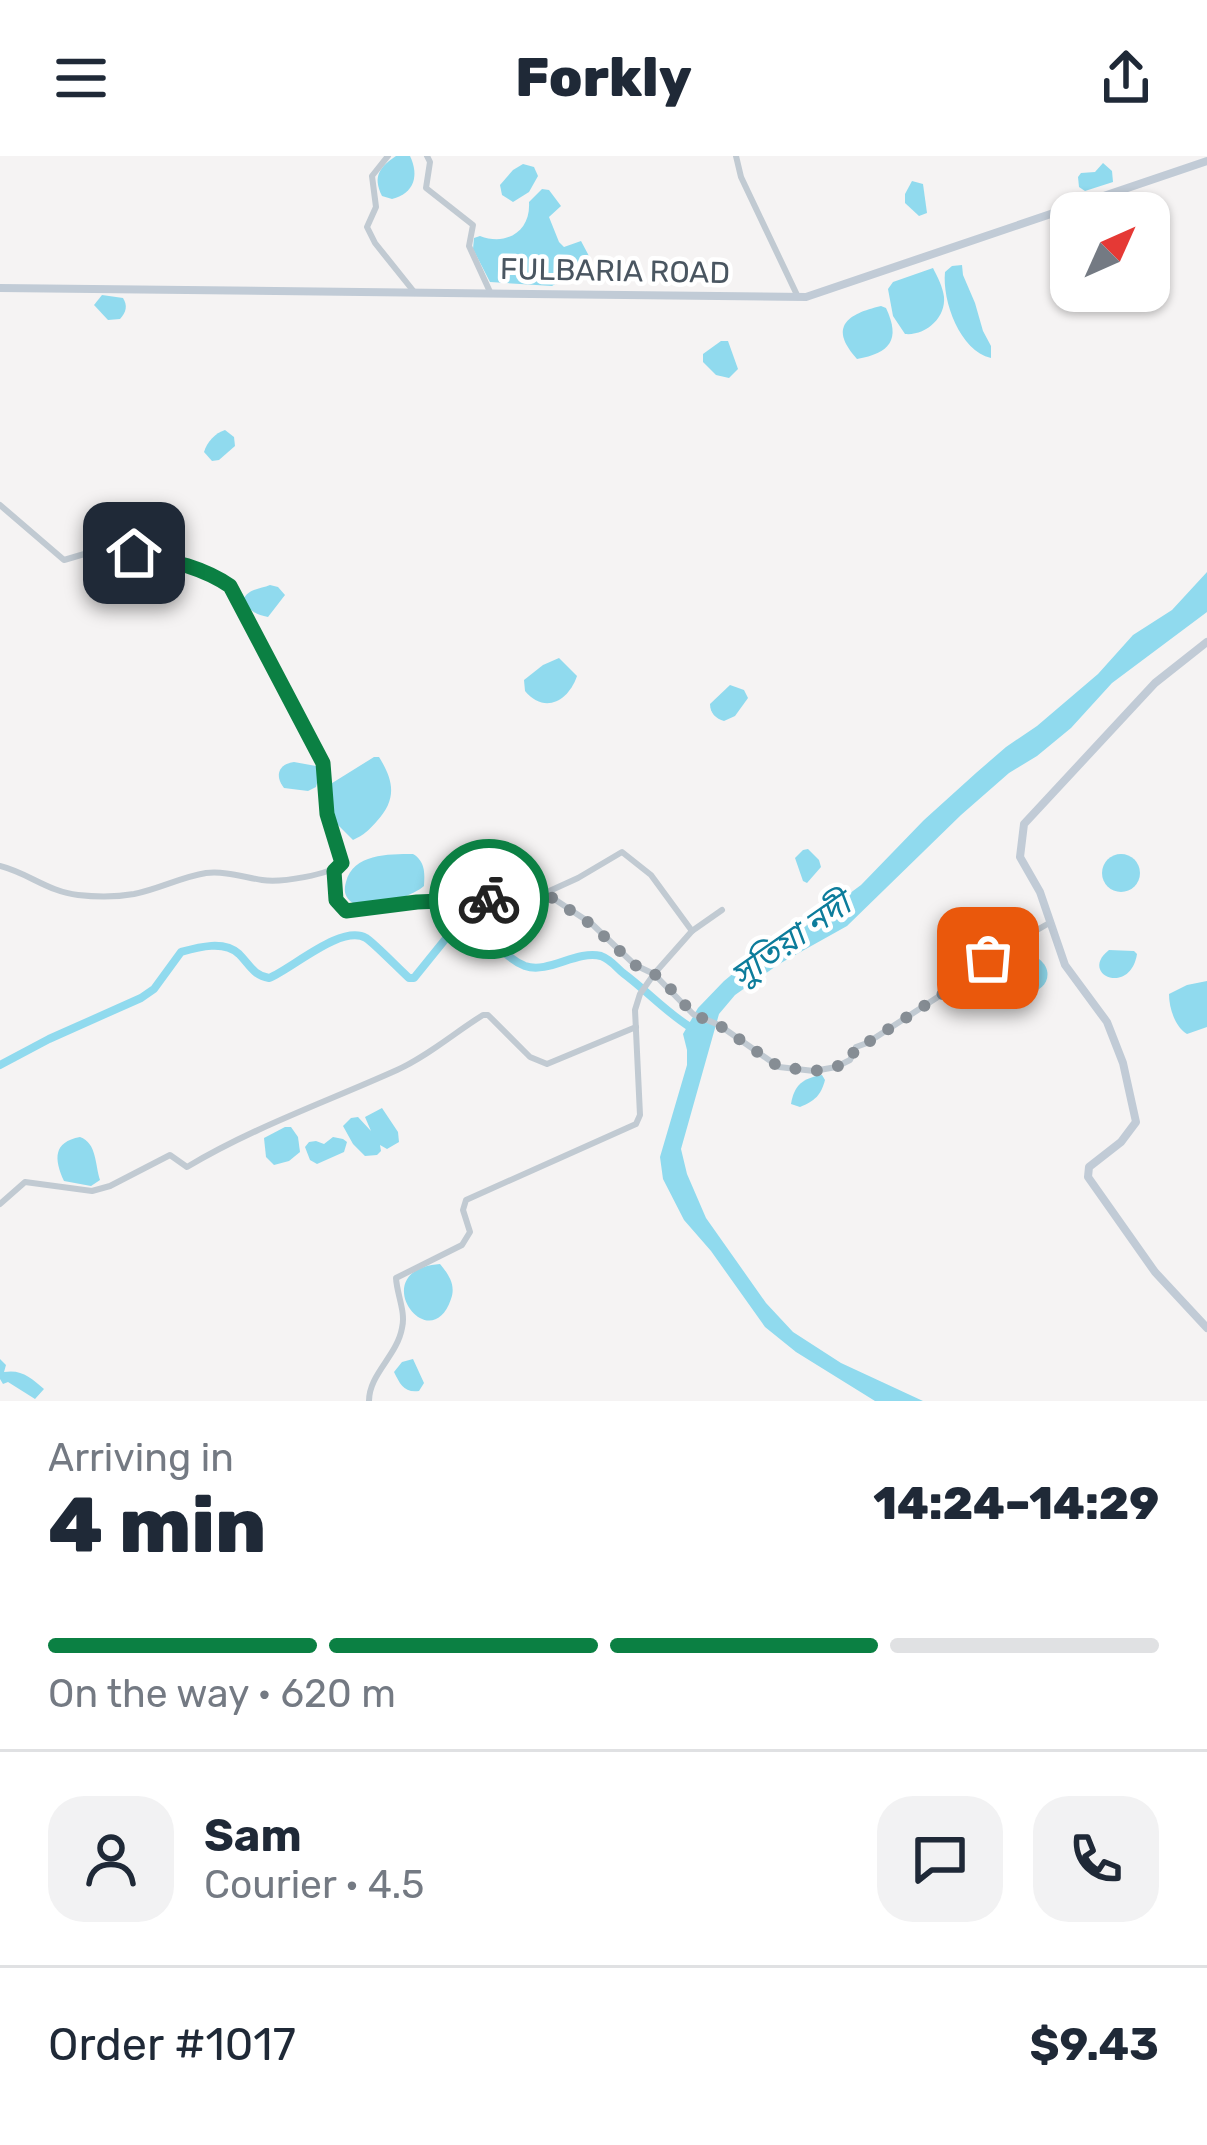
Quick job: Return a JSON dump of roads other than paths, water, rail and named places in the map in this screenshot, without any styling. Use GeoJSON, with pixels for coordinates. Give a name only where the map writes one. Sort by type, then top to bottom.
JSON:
{"type":"FeatureCollection","features":[{"type":"Feature","properties":{"kind":"main road","name":"FULBARIA ROAD"},"geometry":{"type":"LineString","coordinates":[[0,288],[806,297],[1207,161]]}},
{"type":"Feature","properties":{"kind":"main road"},"geometry":{"type":"LineString","coordinates":[[1207,642],[1155,683],[1024,824],[1020,857],[1040,892],[1065,965],[1107,1022],[1123,1063],[1136,1122],[1121,1142],[1089,1167],[1088,1177],[1155,1272],[1207,1328]]}},
{"type":"Feature","properties":{"kind":"street"},"geometry":{"type":"LineString","coordinates":[[388,156],[372,176],[376,207],[368,227],[415,293]]}},
{"type":"Feature","properties":{"kind":"street"},"geometry":{"type":"LineString","coordinates":[[427,156],[426,188],[473,225],[470,246],[491,294]]}},
{"type":"Feature","properties":{"kind":"street"},"geometry":{"type":"LineString","coordinates":[[736,156],[741,177],[798,297]]}},
{"type":"Feature","properties":{"kind":"street"},"geometry":{"type":"LineString","coordinates":[[0,505],[64,560],[117,548],[197,568],[230,586],[323,763],[327,814],[342,863],[334,871],[272,880],[206,873],[136,894],[85,896],[59,893],[0,866]]}},
{"type":"Feature","properties":{"kind":"street"},"geometry":{"type":"LineString","coordinates":[[334,871],[336,900],[346,911],[545,893],[622,853],[651,875],[692,932]]}},
{"type":"Feature","properties":{"kind":"street"},"geometry":{"type":"LineString","coordinates":[[545,893],[592,925],[635,965],[654,974],[693,1014],[719,1025],[779,1067],[814,1071],[850,1060],[856,1047],[964,980],[988,958],[1051,922]]}},
{"type":"Feature","properties":{"kind":"street"},"geometry":{"type":"LineString","coordinates":[[369,1401],[372,1382],[402,1331],[396,1278],[469,1238],[463,1210],[466,1200],[636,1124],[640,1115],[635,1027],[643,990],[692,932],[722,910]]}},
{"type":"Feature","properties":{"kind":"street"},"geometry":{"type":"LineString","coordinates":[[0,1204],[25,1182],[92,1191],[170,1156],[187,1168],[306,1107],[400,1070],[483,1015],[530,1057],[547,1064],[635,1027]]}},
{"type":"Feature","properties":{"kind":"water"},"geometry":{"type":"Polygon","coordinates":[[[396,156],[410,156],[414,176],[410,188],[392,199],[382,196],[378,177],[396,156]]]}},
{"type":"Feature","properties":{"kind":"water"},"geometry":{"type":"Polygon","coordinates":[[[1103,163],[1112,171],[1113,182],[1085,191],[1079,187],[1081,173],[1095,172],[1103,163]]]}},
{"type":"Feature","properties":{"kind":"water"},"geometry":{"type":"Polygon","coordinates":[[[523,164],[534,167],[538,176],[529,192],[513,202],[502,195],[500,185],[523,164]]]}},
{"type":"Feature","properties":{"kind":"water"},"geometry":{"type":"Polygon","coordinates":[[[912,181],[923,184],[927,213],[919,216],[905,203],[912,181]]]}},
{"type":"Feature","properties":{"kind":"water"},"geometry":{"type":"Polygon","coordinates":[[[542,189],[549,190],[561,206],[549,217],[559,242],[564,247],[581,241],[588,263],[552,286],[490,282],[473,249],[474,238],[515,234],[526,221],[529,202],[542,189]]]}},
{"type":"Feature","properties":{"kind":"water"},"geometry":{"type":"Polygon","coordinates":[[[962,265],[991,358],[970,346],[950,310],[945,272],[962,265]]]}},
{"type":"Feature","properties":{"kind":"water"},"geometry":{"type":"Polygon","coordinates":[[[933,268],[943,293],[942,312],[927,329],[905,334],[893,316],[888,289],[893,282],[933,268]]]}},
{"type":"Feature","properties":{"kind":"water"},"geometry":{"type":"Polygon","coordinates":[[[102,295],[123,298],[126,309],[120,319],[108,320],[94,305],[102,295]]]}},
{"type":"Feature","properties":{"kind":"water"},"geometry":{"type":"Polygon","coordinates":[[[881,306],[890,319],[892,337],[885,349],[857,359],[844,338],[845,324],[881,306]]]}},
{"type":"Feature","properties":{"kind":"water"},"geometry":{"type":"Polygon","coordinates":[[[728,341],[738,369],[729,378],[716,375],[703,362],[703,354],[728,341]]]}},
{"type":"Feature","properties":{"kind":"water"},"geometry":{"type":"Polygon","coordinates":[[[225,430],[234,437],[235,446],[212,461],[205,448],[225,430]]]}},
{"type":"Feature","properties":{"kind":"water","name":"সুতিয়া নদী"},"geometry":{"type":"Polygon","coordinates":[[[1207,572],[1207,612],[1112,683],[1071,728],[961,815],[847,926],[779,964],[735,995],[719,1014],[681,1149],[687,1174],[706,1218],[766,1303],[793,1332],[841,1363],[923,1401],[875,1401],[765,1327],[684,1220],[663,1179],[660,1157],[687,1065],[683,1034],[698,1008],[724,981],[861,885],[924,820],[1098,674],[1133,635],[1172,610],[1207,572]]]}},
{"type":"Feature","properties":{"kind":"water"},"geometry":{"type":"Polygon","coordinates":[[[270,585],[285,595],[268,617],[254,612],[243,600],[251,591],[270,585]]]}},
{"type":"Feature","properties":{"kind":"water"},"geometry":{"type":"Polygon","coordinates":[[[559,658],[577,676],[568,693],[555,702],[532,698],[524,680],[559,658]]]}},
{"type":"Feature","properties":{"kind":"water"},"geometry":{"type":"Polygon","coordinates":[[[730,685],[744,690],[748,698],[735,716],[724,721],[714,715],[710,704],[730,685]]]}},
{"type":"Feature","properties":{"kind":"water"},"geometry":{"type":"Polygon","coordinates":[[[379,757],[388,774],[390,797],[377,821],[353,840],[334,821],[329,785],[379,757]]]}},
{"type":"Feature","properties":{"kind":"water"},"geometry":{"type":"Polygon","coordinates":[[[294,762],[316,766],[320,772],[316,787],[308,791],[284,788],[280,771],[294,762]]]}},
{"type":"Feature","properties":{"kind":"water"},"geometry":{"type":"Polygon","coordinates":[[[808,849],[821,867],[807,883],[795,858],[808,849]]]}},
{"type":"Feature","properties":{"kind":"water"},"geometry":{"type":"Polygon","coordinates":[[[413,854],[420,860],[424,886],[376,904],[348,899],[345,885],[356,866],[373,858],[413,854]]]}},
{"type":"Feature","properties":{"kind":"water"},"geometry":{"type":"Polygon","coordinates":[[[1121,854],[1134,860],[1140,873],[1134,886],[1121,892],[1108,886],[1102,873],[1108,860],[1121,854]]]}},
{"type":"Feature","properties":{"kind":"water"},"geometry":{"type":"Polygon","coordinates":[[[1109,950],[1137,954],[1125,975],[1117,978],[1102,973],[1101,959],[1109,950]]]}},
{"type":"Feature","properties":{"kind":"water"},"geometry":{"type":"Polygon","coordinates":[[[1039,959],[1047,971],[1045,983],[1036,991],[1022,991],[1016,975],[1039,959]]]}},
{"type":"Feature","properties":{"kind":"water"},"geometry":{"type":"Polygon","coordinates":[[[1207,981],[1207,1027],[1187,1034],[1174,1017],[1169,994],[1207,981]]]}},
{"type":"Feature","properties":{"kind":"water"},"geometry":{"type":"Polygon","coordinates":[[[822,1075],[825,1080],[817,1097],[800,1107],[791,1104],[801,1084],[822,1075]]]}},
{"type":"Feature","properties":{"kind":"water"},"geometry":{"type":"Polygon","coordinates":[[[382,1108],[399,1142],[387,1149],[380,1145],[377,1155],[365,1156],[343,1126],[358,1117],[371,1131],[365,1117],[382,1108]]]}},
{"type":"Feature","properties":{"kind":"water"},"geometry":{"type":"Polygon","coordinates":[[[291,1127],[298,1137],[300,1152],[274,1165],[266,1157],[264,1138],[291,1127]]]}},
{"type":"Feature","properties":{"kind":"water"},"geometry":{"type":"Polygon","coordinates":[[[80,1137],[90,1144],[96,1161],[100,1180],[91,1186],[64,1181],[58,1166],[60,1147],[80,1137]]]}},
{"type":"Feature","properties":{"kind":"water"},"geometry":{"type":"Polygon","coordinates":[[[333,1137],[347,1142],[344,1152],[317,1164],[310,1160],[305,1147],[309,1142],[324,1144],[333,1137]]]}},
{"type":"Feature","properties":{"kind":"water"},"geometry":{"type":"Polygon","coordinates":[[[440,1264],[451,1280],[452,1294],[441,1316],[430,1321],[409,1307],[406,1281],[418,1270],[440,1264]]]}},
{"type":"Feature","properties":{"kind":"water"},"geometry":{"type":"Polygon","coordinates":[[[0,1359],[6,1365],[4,1372],[21,1373],[44,1389],[35,1399],[8,1382],[3,1384],[0,1359]]]}},
{"type":"Feature","properties":{"kind":"water"},"geometry":{"type":"Polygon","coordinates":[[[413,1359],[424,1383],[419,1391],[406,1389],[394,1372],[402,1362],[413,1359]]]}},
{"type":"Feature","properties":{"kind":"waterway"},"geometry":{"type":"LineString","coordinates":[[0,1065],[141,998],[154,989],[181,952],[226,947],[269,978],[330,942],[356,935],[414,978],[464,922],[525,966],[604,957],[690,1027]]}}]}
